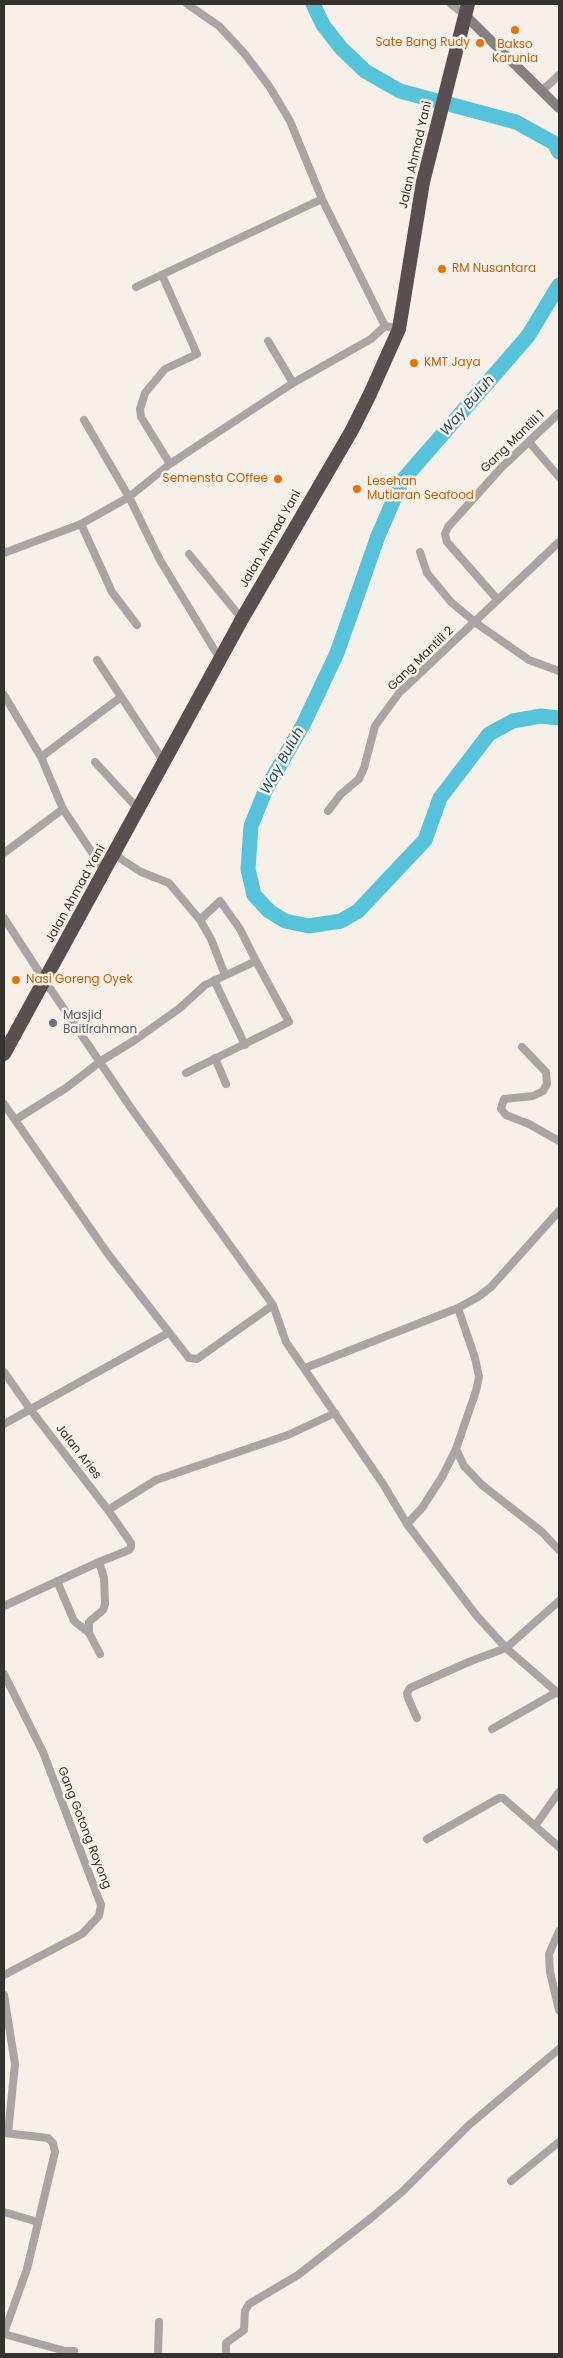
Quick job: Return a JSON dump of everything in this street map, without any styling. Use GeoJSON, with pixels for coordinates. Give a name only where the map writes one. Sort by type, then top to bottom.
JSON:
{"type":"FeatureCollection","features":[{"type":"Feature","properties":{"kind":"highway","name":"Jalan Ahmad Yani"},"geometry":{"type":"LineString","coordinates":[[4,1054],[115,855],[242,620],[352,430],[392,328],[423,182],[466,9]]}},
{"type":"Feature","properties":{"kind":"street"},"geometry":{"type":"LineString","coordinates":[[4,553],[81,524],[129,497],[170,464],[293,383],[392,328],[322,199],[290,121],[269,86],[244,53],[219,26],[187,4]]}},
{"type":"Feature","properties":{"kind":"street"},"geometry":{"type":"LineString","coordinates":[[451,4],[466,9],[559,108]]}},
{"type":"Feature","properties":{"kind":"street"},"geometry":{"type":"LineString","coordinates":[[543,90],[559,75]]}},
{"type":"Feature","properties":{"kind":"street"},"geometry":{"type":"LineString","coordinates":[[136,287],[322,199]]}},
{"type":"Feature","properties":{"kind":"street"},"geometry":{"type":"LineString","coordinates":[[162,275],[197,354],[165,369],[145,393],[140,410],[141,417],[170,464]]}},
{"type":"Feature","properties":{"kind":"street"},"geometry":{"type":"LineString","coordinates":[[268,342],[293,383]]}},
{"type":"Feature","properties":{"kind":"street","name":"Gang Mantili 1"},"geometry":{"type":"LineString","coordinates":[[497,599],[447,542],[445,534],[448,527],[468,503],[559,413]]}},
{"type":"Feature","properties":{"kind":"street"},"geometry":{"type":"LineString","coordinates":[[84,420],[129,497],[160,560],[221,660]]}},
{"type":"Feature","properties":{"kind":"street"},"geometry":{"type":"LineString","coordinates":[[529,442],[559,478]]}},
{"type":"Feature","properties":{"kind":"street"},"geometry":{"type":"LineString","coordinates":[[81,524],[112,592],[137,626]]}},
{"type":"Feature","properties":{"kind":"street","name":"Gang Mantili 2"},"geometry":{"type":"LineString","coordinates":[[328,810],[341,794],[358,779],[364,768],[375,726],[399,693],[476,623],[497,599],[559,542]]}},
{"type":"Feature","properties":{"kind":"street"},"geometry":{"type":"LineString","coordinates":[[420,552],[426,573],[451,602],[476,623],[529,660],[559,671]]}},
{"type":"Feature","properties":{"kind":"street"},"geometry":{"type":"LineString","coordinates":[[189,554],[242,620]]}},
{"type":"Feature","properties":{"kind":"street"},"geometry":{"type":"LineString","coordinates":[[97,660],[164,762]]}},
{"type":"Feature","properties":{"kind":"street"},"geometry":{"type":"LineString","coordinates":[[4,695],[41,757],[63,809],[105,872]]}},
{"type":"Feature","properties":{"kind":"street"},"geometry":{"type":"LineString","coordinates":[[41,757],[122,697]]}},
{"type":"Feature","properties":{"kind":"street"},"geometry":{"type":"LineString","coordinates":[[95,762],[139,810]]}},
{"type":"Feature","properties":{"kind":"street"},"geometry":{"type":"LineString","coordinates":[[4,853],[63,809]]}},
{"type":"Feature","properties":{"kind":"street"},"geometry":{"type":"LineString","coordinates":[[115,855],[141,872],[168,883],[200,920],[211,939],[225,974]]}},
{"type":"Feature","properties":{"kind":"street"},"geometry":{"type":"LineString","coordinates":[[186,1073],[246,1045],[288,1022],[240,929],[220,901],[200,920]]}},
{"type":"Feature","properties":{"kind":"street"},"geometry":{"type":"LineString","coordinates":[[4,918],[131,1108],[272,1305],[286,1342],[383,1484],[407,1524],[461,1596],[506,1648],[558,1693],[492,1729]]}},
{"type":"Feature","properties":{"kind":"street"},"geometry":{"type":"LineString","coordinates":[[15,1120],[66,1088],[101,1061],[156,1026],[214,980],[256,961]]}},
{"type":"Feature","properties":{"kind":"street"},"geometry":{"type":"LineString","coordinates":[[214,980],[246,1045]]}},
{"type":"Feature","properties":{"kind":"street"},"geometry":{"type":"LineString","coordinates":[[522,1047],[546,1072],[547,1084],[543,1091],[533,1096],[504,1099],[501,1109],[506,1115],[529,1124],[559,1141]]}},
{"type":"Feature","properties":{"kind":"street"},"geometry":{"type":"LineString","coordinates":[[215,1058],[226,1084]]}},
{"type":"Feature","properties":{"kind":"street"},"geometry":{"type":"LineString","coordinates":[[4,1104],[108,1254],[189,1358],[197,1359],[272,1305]]}},
{"type":"Feature","properties":{"kind":"street"},"geometry":{"type":"LineString","coordinates":[[305,1368],[458,1308],[491,1287],[559,1211]]}},
{"type":"Feature","properties":{"kind":"street"},"geometry":{"type":"LineString","coordinates":[[407,1524],[422,1508],[442,1477],[456,1449],[472,1405],[479,1377],[475,1358],[458,1308]]}},
{"type":"Feature","properties":{"kind":"street"},"geometry":{"type":"LineString","coordinates":[[4,1424],[168,1333]]}},
{"type":"Feature","properties":{"kind":"street","name":"Jalan Aries"},"geometry":{"type":"LineString","coordinates":[[4,1372],[131,1543],[129,1550],[99,1562]]}},
{"type":"Feature","properties":{"kind":"street"},"geometry":{"type":"LineString","coordinates":[[108,1510],[156,1480],[288,1434],[335,1413]]}},
{"type":"Feature","properties":{"kind":"street"},"geometry":{"type":"LineString","coordinates":[[456,1449],[464,1466],[482,1485],[542,1532],[559,1550]]}},
{"type":"Feature","properties":{"kind":"street"},"geometry":{"type":"LineString","coordinates":[[4,1606],[99,1562],[104,1578],[106,1604],[103,1610],[90,1622],[89,1633]]}},
{"type":"Feature","properties":{"kind":"street"},"geometry":{"type":"LineString","coordinates":[[57,1581],[74,1622],[89,1633],[100,1654]]}},
{"type":"Feature","properties":{"kind":"street"},"geometry":{"type":"LineString","coordinates":[[417,1718],[408,1698],[407,1693],[410,1688],[470,1661],[506,1648],[559,1602]]}},
{"type":"Feature","properties":{"kind":"street","name":"Gang Gotong Royong"},"geometry":{"type":"LineString","coordinates":[[4,1674],[6,1687],[43,1752],[101,1905],[100,1916],[82,1934],[4,1975]]}},
{"type":"Feature","properties":{"kind":"street"},"geometry":{"type":"LineString","coordinates":[[536,1826],[559,1792]]}},
{"type":"Feature","properties":{"kind":"street"},"geometry":{"type":"LineString","coordinates":[[426,1839],[498,1798],[507,1799],[559,1846]]}},
{"type":"Feature","properties":{"kind":"street"},"geometry":{"type":"LineString","coordinates":[[559,1931],[549,1954],[550,1972],[559,2010]]}},
{"type":"Feature","properties":{"kind":"street"},"geometry":{"type":"LineString","coordinates":[[4,1995],[15,2064],[6,2133],[48,2138],[53,2143],[55,2152],[27,2269],[4,2334],[65,2351],[74,2350]]}},
{"type":"Feature","properties":{"kind":"street"},"geometry":{"type":"LineString","coordinates":[[226,2354],[226,2343],[244,2330],[245,2311],[249,2304],[298,2274],[371,2218],[403,2191],[469,2125],[559,2049]]}},
{"type":"Feature","properties":{"kind":"street"},"geometry":{"type":"LineString","coordinates":[[511,2181],[559,2142]]}},
{"type":"Feature","properties":{"kind":"street"},"geometry":{"type":"LineString","coordinates":[[4,2212],[38,2222]]}},
{"type":"Feature","properties":{"kind":"street"},"geometry":{"type":"LineString","coordinates":[[158,2354],[159,2322]]}},
{"type":"Feature","properties":{"kind":"waterway","name":"Way Buluh"},"geometry":{"type":"LineString","coordinates":[[313,4],[323,25],[341,48],[365,71],[400,91],[516,122],[554,143],[559,152]]}},
{"type":"Feature","properties":{"kind":"waterway","name":"Way Buluh"},"geometry":{"type":"LineString","coordinates":[[559,285],[528,336],[402,481],[378,536],[337,653],[303,725],[266,789],[251,826],[248,869],[254,895],[269,911],[285,921],[309,926],[341,921],[358,911],[425,840],[440,798],[489,734],[513,721],[541,716],[559,718]]}},
{"type":"Feature","properties":{"kind":"place","name":"Bakso Karunia"},"geometry":{"type":"Point","coordinates":[515,30]}},
{"type":"Feature","properties":{"kind":"place","name":"Sate Bang Rudy"},"geometry":{"type":"Point","coordinates":[480,43]}},
{"type":"Feature","properties":{"kind":"place","name":"RM Nusantara"},"geometry":{"type":"Point","coordinates":[442,269]}},
{"type":"Feature","properties":{"kind":"place","name":"KMT Jaya"},"geometry":{"type":"Point","coordinates":[414,363]}},
{"type":"Feature","properties":{"kind":"place","name":"Semensta COffee"},"geometry":{"type":"Point","coordinates":[278,479]}},
{"type":"Feature","properties":{"kind":"place","name":"Lesehan Mutiaran Seafood"},"geometry":{"type":"Point","coordinates":[357,489]}},
{"type":"Feature","properties":{"kind":"place","name":"Nasi Goreng Oyek"},"geometry":{"type":"Point","coordinates":[16,980]}},
{"type":"Feature","properties":{"kind":"place","name":"Masjid Baitlrahman"},"geometry":{"type":"Point","coordinates":[53,1023]}}]}
